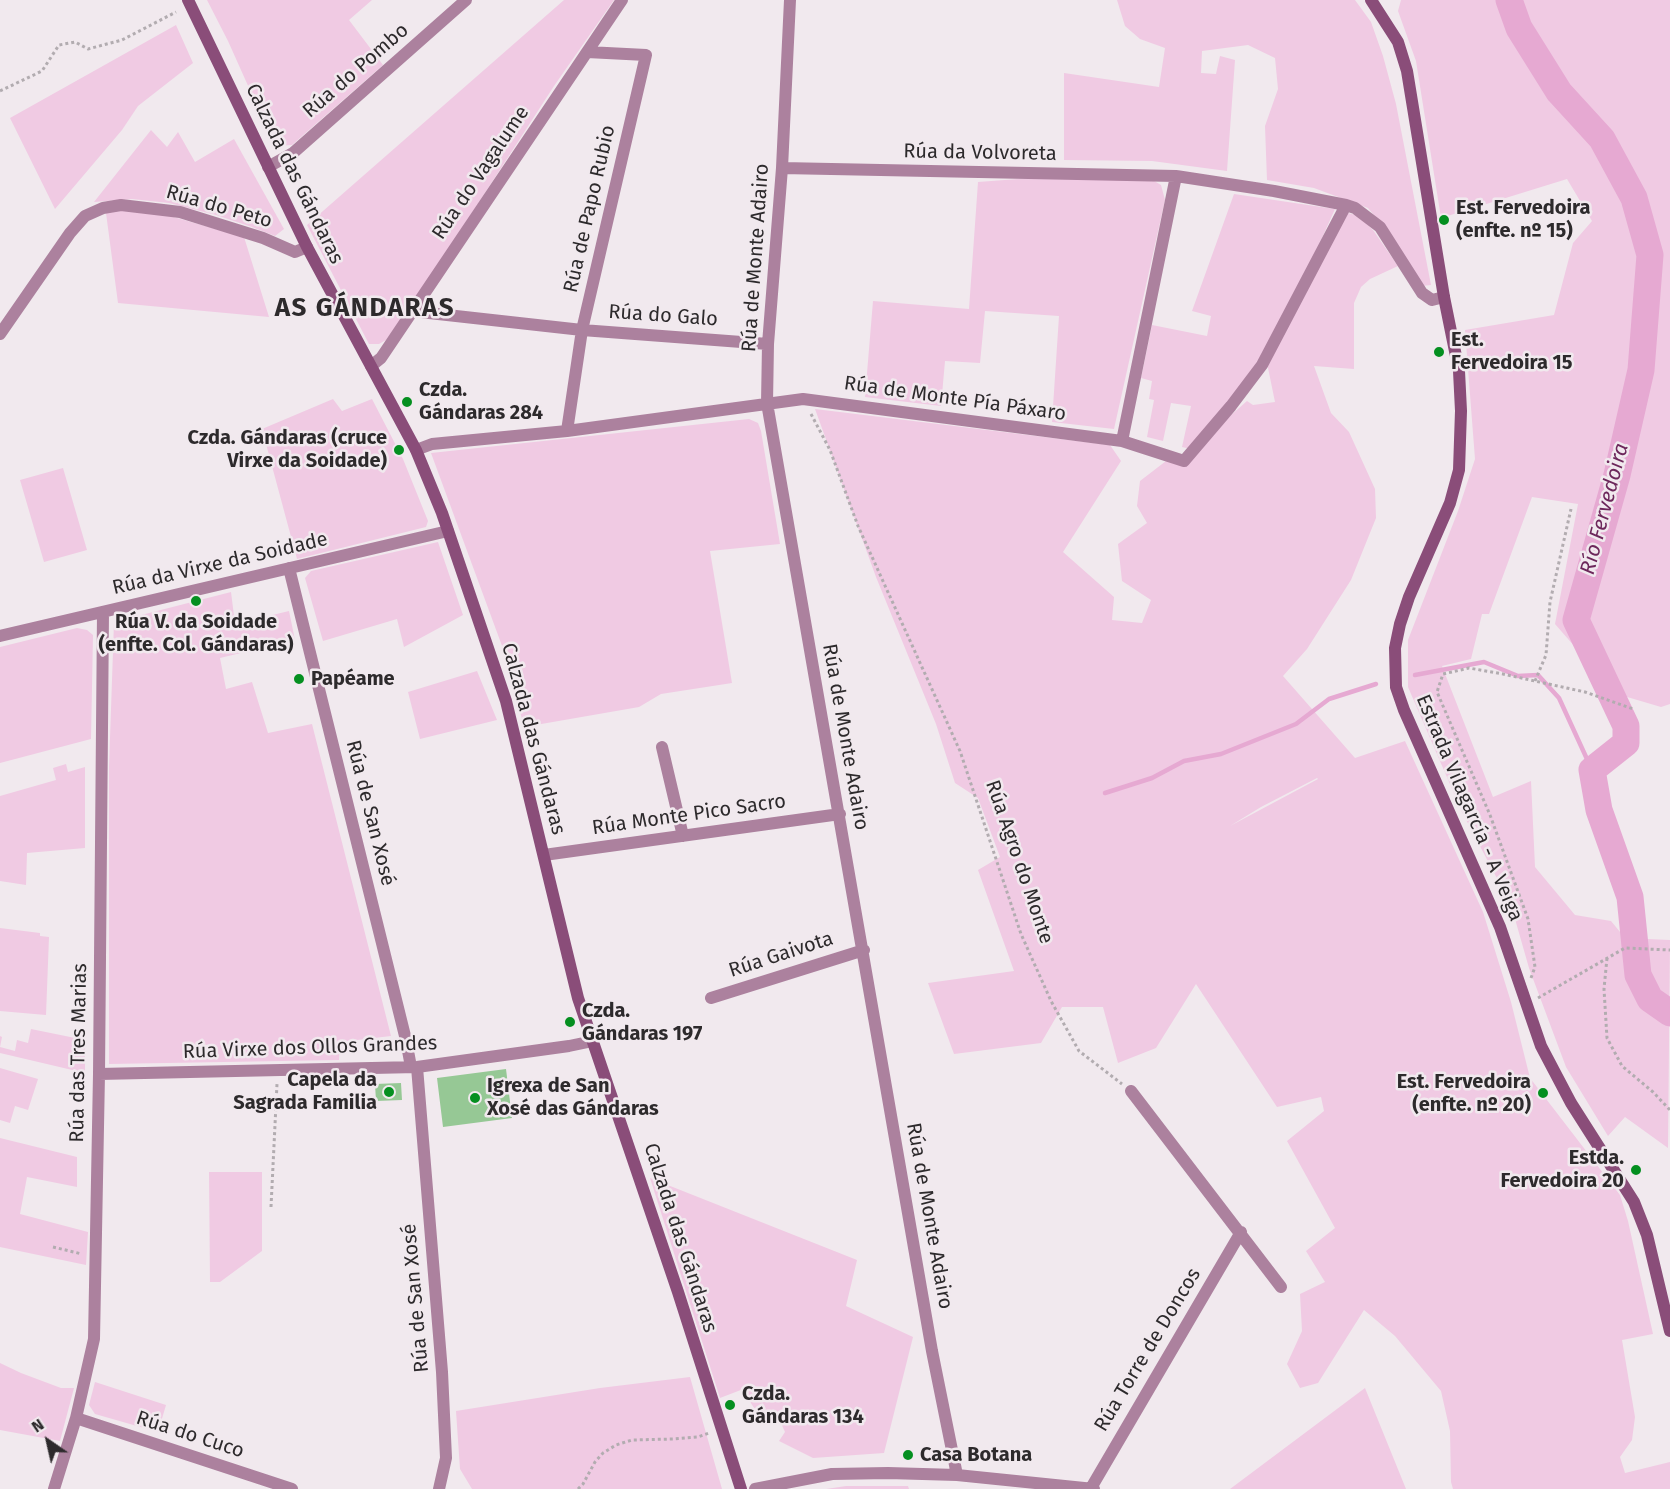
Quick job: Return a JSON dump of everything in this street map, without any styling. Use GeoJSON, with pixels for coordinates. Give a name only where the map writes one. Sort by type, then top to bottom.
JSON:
{"type":"FeatureCollection","features":[{"type":"Feature","properties":{"kind":"main road","name":"Calzada das Gándaras"},"geometry":{"type":"LineString","coordinates":[[188,0],[307,247],[416,450],[448,531],[506,701],[578,998],[674,1281],[741,1489]]}},
{"type":"Feature","properties":{"kind":"main road","name":"Estrada Vilagarcía - A Veiga"},"geometry":{"type":"LineString","coordinates":[[1371,0],[1398,42],[1407,71],[1444,297],[1459,371],[1461,420],[1459,470],[1450,503],[1409,597],[1395,648],[1396,687],[1500,927],[1526,1005],[1553,1073],[1634,1202],[1650,1246],[1670,1331]]}},
{"type":"Feature","properties":{"kind":"street","name":"Rúa do Pombo"},"geometry":{"type":"LineString","coordinates":[[268,167],[293,153],[466,0]]}},
{"type":"Feature","properties":{"kind":"street","name":"Rúa do Vagalume"},"geometry":{"type":"LineString","coordinates":[[371,366],[381,358],[622,0]]}},
{"type":"Feature","properties":{"kind":"street","name":"Rúa de Monte Adairo"},"geometry":{"type":"LineString","coordinates":[[790,0],[782,168],[768,344],[767,403],[933,1351],[957,1475]]}},
{"type":"Feature","properties":{"kind":"street","name":"Rúa de Papo Rubio"},"geometry":{"type":"LineString","coordinates":[[567,431],[582,330],[646,55],[587,52]]}},
{"type":"Feature","properties":{"kind":"street","name":"Rúa da Volvoreta"},"geometry":{"type":"LineString","coordinates":[[782,168],[1176,176],[1346,205],[1355,208],[1380,227],[1422,293],[1432,300],[1444,297]]}},
{"type":"Feature","properties":{"kind":"street"},"geometry":{"type":"LineString","coordinates":[[1122,441],[1176,176]]}},
{"type":"Feature","properties":{"kind":"street","name":"Rúa do Peto"},"geometry":{"type":"LineString","coordinates":[[0,334],[70,233],[85,216],[103,208],[134,205],[180,212],[263,238],[295,252],[307,247]]}},
{"type":"Feature","properties":{"kind":"street","name":"Rúa de Monte Pía Páxaro"},"geometry":{"type":"LineString","coordinates":[[416,450],[432,444],[567,431],[803,399],[1122,441],[1184,461],[1262,365],[1346,205]]}},
{"type":"Feature","properties":{"kind":"street","name":"Rúa do Galo"},"geometry":{"type":"LineString","coordinates":[[411,311],[582,330],[768,344]]}},
{"type":"Feature","properties":{"kind":"street","name":"Rúa da Virxe da Soidade"},"geometry":{"type":"LineString","coordinates":[[0,636],[448,531]]}},
{"type":"Feature","properties":{"kind":"street","name":"Rúa de San Xosé"},"geometry":{"type":"LineString","coordinates":[[289,568],[414,1067],[442,1372],[446,1458],[439,1489]]}},
{"type":"Feature","properties":{"kind":"street","name":"Rúa das Tres Marias"},"geometry":{"type":"LineString","coordinates":[[54,1489],[76,1418],[94,1340],[103,612]]}},
{"type":"Feature","properties":{"kind":"street"},"geometry":{"type":"LineString","coordinates":[[663,747],[682,836]]}},
{"type":"Feature","properties":{"kind":"street","name":"Rúa Monte Pico Sacro"},"geometry":{"type":"LineString","coordinates":[[544,855],[840,814]]}},
{"type":"Feature","properties":{"kind":"street","name":"Rúa Gaivota"},"geometry":{"type":"LineString","coordinates":[[711,998],[864,950]]}},
{"type":"Feature","properties":{"kind":"street","name":"Rúa Virxe dos Ollos Grandes"},"geometry":{"type":"LineString","coordinates":[[99,1074],[414,1067],[593,1041]]}},
{"type":"Feature","properties":{"kind":"street"},"geometry":{"type":"LineString","coordinates":[[1131,1091],[1281,1287]]}},
{"type":"Feature","properties":{"kind":"street","name":"Rúa Torre de Doncos"},"geometry":{"type":"LineString","coordinates":[[1092,1488],[1240,1232]]}},
{"type":"Feature","properties":{"kind":"street","name":"Rúa do Cuco"},"geometry":{"type":"LineString","coordinates":[[76,1418],[292,1489]]}},
{"type":"Feature","properties":{"kind":"street"},"geometry":{"type":"LineString","coordinates":[[755,1489],[832,1474],[888,1473],[957,1475],[1092,1488]]}},
{"type":"Feature","properties":{"kind":"path"},"geometry":{"type":"LineString","coordinates":[[0,91],[42,71],[59,45],[75,42],[88,49],[122,40],[176,12]]}},
{"type":"Feature","properties":{"kind":"path","name":"Rúa Agro do Monte"},"geometry":{"type":"LineString","coordinates":[[803,399],[830,450],[858,526],[960,751],[1021,934],[1051,1001],[1079,1051],[1131,1091]]}},
{"type":"Feature","properties":{"kind":"path"},"geometry":{"type":"LineString","coordinates":[[1535,681],[1546,655],[1550,602],[1571,509]]}},
{"type":"Feature","properties":{"kind":"path"},"geometry":{"type":"LineString","coordinates":[[1519,982],[1532,978],[1535,967],[1527,920],[1490,815],[1437,692],[1443,674],[1469,668],[1585,692],[1633,709]]}},
{"type":"Feature","properties":{"kind":"path"},"geometry":{"type":"LineString","coordinates":[[1526,1005],[1625,948],[1670,950]]}},
{"type":"Feature","properties":{"kind":"path"},"geometry":{"type":"LineString","coordinates":[[1607,958],[1604,989],[1607,1038],[1622,1066],[1670,1110]]}},
{"type":"Feature","properties":{"kind":"path"},"geometry":{"type":"LineString","coordinates":[[271,1207],[277,1070]]}},
{"type":"Feature","properties":{"kind":"path"},"geometry":{"type":"LineString","coordinates":[[53,1247],[96,1257]]}},
{"type":"Feature","properties":{"kind":"path"},"geometry":{"type":"LineString","coordinates":[[578,1489],[595,1461],[616,1445],[632,1440],[698,1437],[709,1433]]}},
{"type":"Feature","properties":{"kind":"shaded area"},"geometry":{"type":"Polygon","coordinates":[[[207,0],[372,0],[349,20],[383,65],[292,145],[275,146],[207,0]]]}},
{"type":"Feature","properties":{"kind":"shaded area"},"geometry":{"type":"Polygon","coordinates":[[[564,0],[614,0],[554,86],[421,292],[386,340],[379,344],[369,344],[307,225],[564,0]]]}},
{"type":"Feature","properties":{"kind":"shaded area"},"geometry":{"type":"Polygon","coordinates":[[[1117,0],[1355,0],[1371,22],[1396,104],[1431,285],[1421,286],[1386,230],[1368,208],[1314,188],[1267,180],[1265,126],[1278,89],[1275,58],[1248,45],[1202,51],[1201,73],[1216,74],[1220,56],[1235,60],[1227,171],[1152,161],[1064,160],[1064,73],[1159,87],[1165,48],[1140,39],[1125,26],[1117,0]]]}},
{"type":"Feature","properties":{"kind":"shaded area"},"geometry":{"type":"Polygon","coordinates":[[[1401,0],[1670,0],[1670,704],[1661,707],[1617,694],[1600,658],[1575,647],[1555,624],[1578,504],[1532,497],[1489,614],[1482,614],[1471,659],[1442,666],[1493,797],[1531,781],[1535,867],[1575,915],[1611,921],[1625,938],[1670,940],[1668,1148],[1625,1117],[1608,1136],[1566,1067],[1529,968],[1511,905],[1462,812],[1408,687],[1408,640],[1458,511],[1475,459],[1465,330],[1554,315],[1573,243],[1592,221],[1567,179],[1441,218],[1416,61],[1398,11],[1401,0]]]}},
{"type":"Feature","properties":{"kind":"shaded area"},"geometry":{"type":"Polygon","coordinates":[[[176,25],[193,63],[138,106],[122,130],[55,209],[10,118],[176,25]]]}},
{"type":"Feature","properties":{"kind":"shaded area"},"geometry":{"type":"Polygon","coordinates":[[[151,130],[167,147],[178,132],[195,162],[234,139],[284,229],[275,236],[216,215],[169,203],[132,199],[94,202],[151,130]]]}},
{"type":"Feature","properties":{"kind":"shaded area"},"geometry":{"type":"Polygon","coordinates":[[[1018,179],[1151,179],[1161,185],[1165,200],[1114,429],[1052,422],[1059,316],[985,311],[980,363],[945,361],[941,406],[865,397],[873,301],[969,309],[978,182],[1018,179]]]}},
{"type":"Feature","properties":{"kind":"shaded area"},"geometry":{"type":"Polygon","coordinates":[[[1234,194],[1335,209],[1299,289],[1253,372],[1191,449],[1182,447],[1191,406],[1171,403],[1163,441],[1147,437],[1154,400],[1149,399],[1152,381],[1141,378],[1152,325],[1207,336],[1211,316],[1192,311],[1234,194]]]}},
{"type":"Feature","properties":{"kind":"shaded area"},"geometry":{"type":"Polygon","coordinates":[[[117,209],[163,214],[244,237],[269,317],[118,303],[106,213],[117,209]]]}},
{"type":"Feature","properties":{"kind":"shaded area"},"geometry":{"type":"Polygon","coordinates":[[[1348,213],[1359,216],[1373,230],[1398,266],[1370,279],[1361,287],[1354,303],[1354,369],[1314,366],[1331,413],[1349,432],[1375,489],[1376,518],[1351,580],[1307,649],[1283,676],[1355,758],[1405,741],[1483,912],[1511,1002],[1530,1078],[1620,1195],[1653,1334],[1622,1340],[1635,1417],[1632,1440],[1620,1457],[1625,1473],[1670,1462],[1670,1489],[1453,1489],[1450,1431],[1441,1391],[1395,1336],[1364,1310],[1318,1383],[1300,1388],[1287,1364],[1302,1331],[1300,1294],[1325,1282],[1306,1251],[1335,1228],[1287,1141],[1324,1111],[1321,1097],[1277,1107],[1196,984],[1156,1048],[1118,1063],[1103,1007],[1062,1007],[1041,1043],[954,1054],[928,983],[1014,971],[978,870],[1000,857],[978,798],[955,783],[936,724],[876,577],[815,409],[1110,445],[1121,461],[1063,552],[1114,597],[1112,620],[1142,623],[1151,600],[1122,581],[1118,544],[1147,523],[1137,506],[1140,481],[1166,461],[1184,464],[1213,431],[1247,401],[1253,405],[1275,402],[1267,363],[1348,213]],[[1318,779],[1261,807],[1230,826],[1318,779]]]}},
{"type":"Feature","properties":{"kind":"shaded area"},"geometry":{"type":"Polygon","coordinates":[[[333,399],[342,411],[372,399],[403,459],[428,521],[426,527],[297,559],[262,429],[333,399]]]}},
{"type":"Feature","properties":{"kind":"shaded area"},"geometry":{"type":"Polygon","coordinates":[[[749,419],[758,423],[761,431],[780,544],[710,551],[732,683],[661,694],[639,707],[524,727],[505,654],[431,453],[749,419]]]}},
{"type":"Feature","properties":{"kind":"shaded area"},"geometry":{"type":"Polygon","coordinates":[[[63,468],[87,550],[44,562],[20,480],[63,468]]]}},
{"type":"Feature","properties":{"kind":"shaded area"},"geometry":{"type":"Polygon","coordinates":[[[438,542],[463,615],[404,647],[397,619],[323,641],[305,578],[311,571],[438,542]]]}},
{"type":"Feature","properties":{"kind":"shaded area"},"geometry":{"type":"Polygon","coordinates":[[[231,592],[235,624],[289,611],[295,640],[220,658],[226,689],[252,682],[268,733],[312,724],[391,1036],[340,1042],[339,1060],[109,1064],[109,767],[114,622],[231,592]]]}},
{"type":"Feature","properties":{"kind":"shaded area"},"geometry":{"type":"Polygon","coordinates":[[[77,628],[87,630],[93,635],[91,739],[0,763],[0,647],[77,628]]]}},
{"type":"Feature","properties":{"kind":"shaded area"},"geometry":{"type":"Polygon","coordinates":[[[477,671],[497,720],[420,739],[408,692],[477,671]]]}},
{"type":"Feature","properties":{"kind":"shaded area"},"geometry":{"type":"Polygon","coordinates":[[[66,764],[68,772],[85,767],[85,848],[27,853],[26,885],[0,881],[0,796],[56,780],[53,768],[66,764]]]}},
{"type":"Feature","properties":{"kind":"shaded area"},"geometry":{"type":"Polygon","coordinates":[[[0,928],[40,933],[40,936],[49,937],[46,1015],[0,1011],[0,928]]]}},
{"type":"Feature","properties":{"kind":"shaded area"},"geometry":{"type":"Polygon","coordinates":[[[31,1029],[85,1040],[85,1073],[0,1053],[0,1047],[15,1051],[17,1040],[28,1043],[31,1029]]]}},
{"type":"Feature","properties":{"kind":"shaded area"},"geometry":{"type":"Polygon","coordinates":[[[0,1068],[38,1079],[28,1110],[15,1106],[10,1123],[0,1120],[0,1068]]]}},
{"type":"Feature","properties":{"kind":"shaded area"},"geometry":{"type":"Polygon","coordinates":[[[0,1138],[77,1157],[77,1187],[27,1177],[20,1214],[88,1232],[86,1265],[0,1247],[0,1138]]]}},
{"type":"Feature","properties":{"kind":"shaded area"},"geometry":{"type":"Polygon","coordinates":[[[209,1172],[262,1172],[262,1251],[220,1282],[210,1282],[209,1172]]]}},
{"type":"Feature","properties":{"kind":"shaded area"},"geometry":{"type":"Polygon","coordinates":[[[650,1178],[857,1260],[846,1306],[913,1337],[884,1453],[813,1458],[779,1441],[785,1432],[780,1421],[761,1419],[749,1400],[746,1388],[720,1398],[650,1178]]]}},
{"type":"Feature","properties":{"kind":"shaded area"},"geometry":{"type":"Polygon","coordinates":[[[0,1363],[61,1388],[74,1388],[60,1441],[0,1430],[0,1363]]]}},
{"type":"Feature","properties":{"kind":"shaded area"},"geometry":{"type":"Polygon","coordinates":[[[690,1377],[722,1489],[472,1489],[460,1469],[456,1411],[600,1388],[690,1377]]]}},
{"type":"Feature","properties":{"kind":"shaded area"},"geometry":{"type":"Polygon","coordinates":[[[95,1382],[166,1405],[158,1432],[95,1414],[89,1405],[95,1382]]]}},
{"type":"Feature","properties":{"kind":"shaded area"},"geometry":{"type":"Polygon","coordinates":[[[1365,1388],[1406,1489],[1230,1489],[1365,1388]]]}},
{"type":"Feature","properties":{"kind":"shaded area"},"geometry":{"type":"Polygon","coordinates":[[[846,1486],[908,1486],[909,1489],[826,1489],[846,1486]]]}},
{"type":"Feature","properties":{"kind":"building","name":"Igrexa de San Xosé das Gándaras"},"geometry":{"type":"Polygon","coordinates":[[[506,1069],[512,1118],[443,1127],[437,1078],[506,1069]]]}},
{"type":"Feature","properties":{"kind":"building","name":"Capela da Sagrada Familia"},"geometry":{"type":"Polygon","coordinates":[[[401,1083],[402,1100],[376,1101],[375,1084],[401,1083]]]}},
{"type":"Feature","properties":{"kind":"waterway","name":"Río Fervedoira"},"geometry":{"type":"LineString","coordinates":[[1509,0],[1519,28],[1559,92],[1602,139],[1634,198],[1650,255],[1641,370],[1617,475],[1576,620],[1626,726],[1626,743],[1592,770],[1599,810],[1630,897],[1638,975],[1650,999],[1670,1013]]}},
{"type":"Feature","properties":{"kind":"waterway"},"geometry":{"type":"LineString","coordinates":[[1415,675],[1484,662],[1518,676],[1538,675],[1559,698],[1592,770]]}},
{"type":"Feature","properties":{"kind":"waterway"},"geometry":{"type":"LineString","coordinates":[[1105,793],[1152,778],[1184,761],[1221,754],[1296,724],[1329,699],[1376,684]]}},
{"type":"Feature","properties":{"kind":"place","name":"Est. Fervedoira (enfte. nº 15)"},"geometry":{"type":"Point","coordinates":[1444,220]}},
{"type":"Feature","properties":{"kind":"place","name":"Est. Fervedoira 15"},"geometry":{"type":"Point","coordinates":[1439,352]}},
{"type":"Feature","properties":{"kind":"place","name":"Czda. Gándaras 284"},"geometry":{"type":"Point","coordinates":[407,402]}},
{"type":"Feature","properties":{"kind":"place","name":"Czda. Gándaras (cruce Virxe da Soidade)"},"geometry":{"type":"Point","coordinates":[399,450]}},
{"type":"Feature","properties":{"kind":"place","name":"Rúa V. da Soidade (enfte. Col. Gándaras)"},"geometry":{"type":"Point","coordinates":[196,601]}},
{"type":"Feature","properties":{"kind":"place","name":"Papéame"},"geometry":{"type":"Point","coordinates":[299,679]}},
{"type":"Feature","properties":{"kind":"place","name":"Czda. Gándaras 197"},"geometry":{"type":"Point","coordinates":[570,1022]}},
{"type":"Feature","properties":{"kind":"place","name":"Capela da Sagrada Familia"},"geometry":{"type":"Point","coordinates":[389,1092]}},
{"type":"Feature","properties":{"kind":"place","name":"Est. Fervedoira (enfte. nº 20)"},"geometry":{"type":"Point","coordinates":[1543,1093]}},
{"type":"Feature","properties":{"kind":"place","name":"Igrexa de San Xosé das Gándaras"},"geometry":{"type":"Point","coordinates":[475,1098]}},
{"type":"Feature","properties":{"kind":"place","name":"Estda. Fervedoira 20"},"geometry":{"type":"Point","coordinates":[1636,1170]}},
{"type":"Feature","properties":{"kind":"place","name":"Czda. Gándaras 134"},"geometry":{"type":"Point","coordinates":[730,1405]}},
{"type":"Feature","properties":{"kind":"place","name":"Casa Botana"},"geometry":{"type":"Point","coordinates":[908,1455]}},
{"type":"Feature","properties":{"kind":"district","name":"AS GÁNDARAS"},"geometry":{"type":"Point","coordinates":[365,309]}}]}
